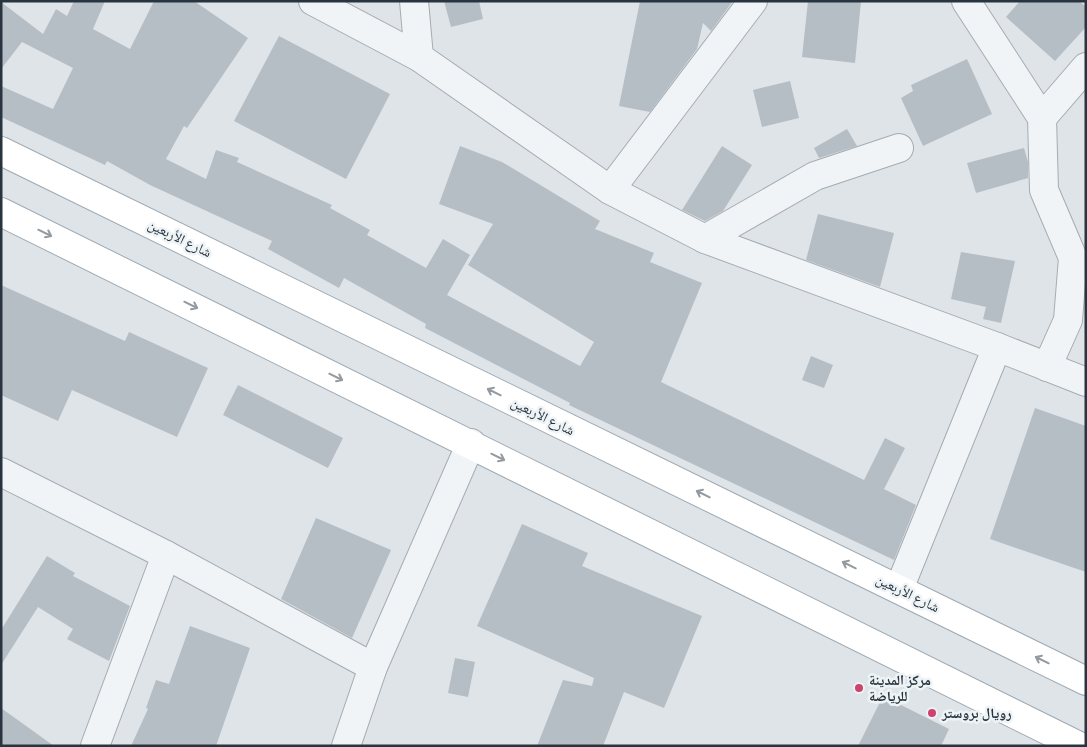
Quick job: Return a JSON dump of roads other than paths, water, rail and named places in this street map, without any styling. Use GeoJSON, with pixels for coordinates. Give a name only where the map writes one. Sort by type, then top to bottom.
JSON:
{"type":"FeatureCollection","features":[{"type":"Feature","properties":{"kind":"main road","name":"شارع الأربعين"},"geometry":{"type":"LineString","coordinates":[[1,151],[1086,682]]}},
{"type":"Feature","properties":{"kind":"main road"},"geometry":{"type":"LineString","coordinates":[[1,212],[471,443],[1079,746]]}},
{"type":"Feature","properties":{"kind":"street"},"geometry":{"type":"LineString","coordinates":[[313,1],[419,57],[610,190],[706,240],[998,347],[1086,382]]}},
{"type":"Feature","properties":{"kind":"street"},"geometry":{"type":"LineString","coordinates":[[414,1],[419,57]]}},
{"type":"Feature","properties":{"kind":"street"},"geometry":{"type":"LineString","coordinates":[[610,190],[753,1]]}},
{"type":"Feature","properties":{"kind":"street"},"geometry":{"type":"LineString","coordinates":[[966,1],[1042,118],[1044,190],[1079,256],[1068,320],[1047,367]]}},
{"type":"Feature","properties":{"kind":"street"},"geometry":{"type":"LineString","coordinates":[[1042,118],[1086,67]]}},
{"type":"Feature","properties":{"kind":"street"},"geometry":{"type":"LineString","coordinates":[[706,240],[815,176],[899,148]]}},
{"type":"Feature","properties":{"kind":"street"},"geometry":{"type":"LineString","coordinates":[[899,589],[998,347]]}},
{"type":"Feature","properties":{"kind":"street"},"geometry":{"type":"LineString","coordinates":[[346,746],[373,667],[471,443]]}},
{"type":"Feature","properties":{"kind":"street"},"geometry":{"type":"LineString","coordinates":[[1,472],[166,555],[373,667]]}},
{"type":"Feature","properties":{"kind":"street"},"geometry":{"type":"LineString","coordinates":[[95,746],[166,555]]}},
{"type":"Feature","properties":{"kind":"place","name":"مركز المدينة للرياضة"},"geometry":{"type":"Point","coordinates":[859,688]}},
{"type":"Feature","properties":{"kind":"place","name":"رويال بروستر"},"geometry":{"type":"Point","coordinates":[932,713]}}]}
